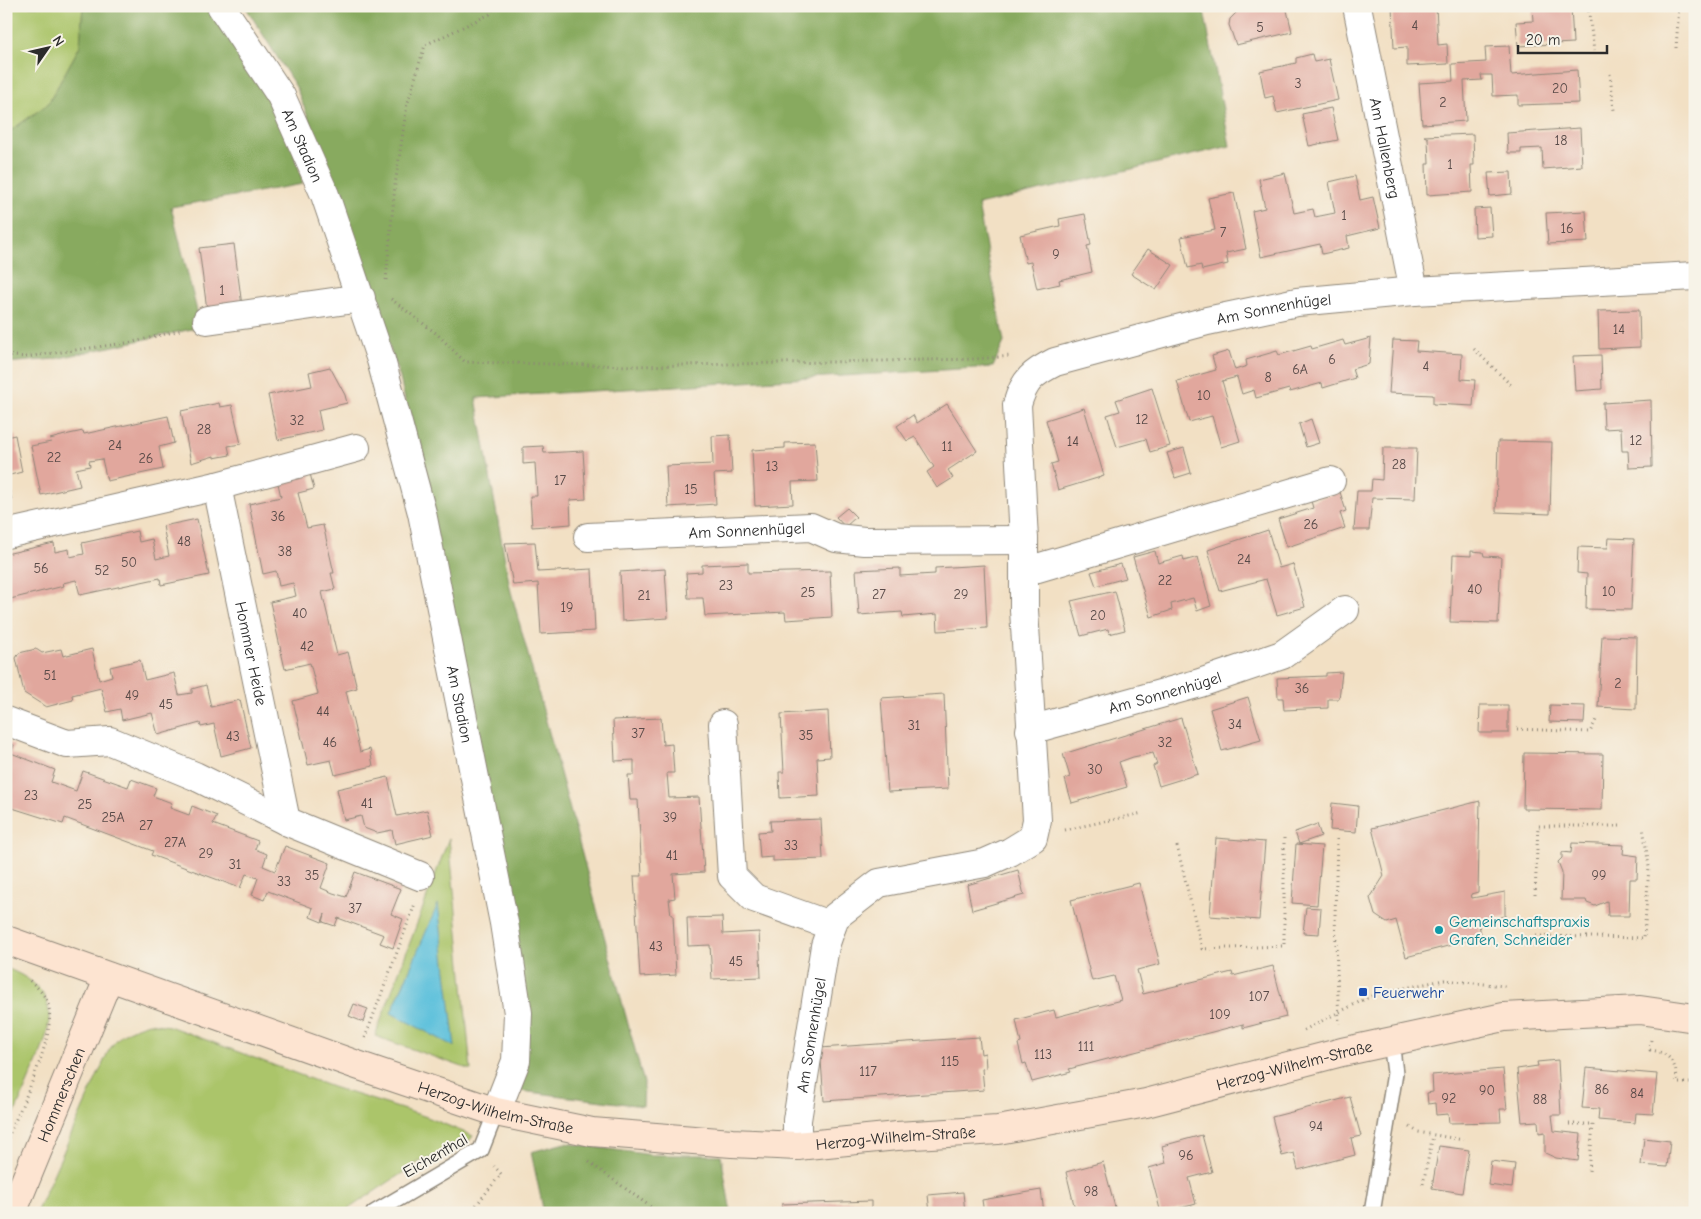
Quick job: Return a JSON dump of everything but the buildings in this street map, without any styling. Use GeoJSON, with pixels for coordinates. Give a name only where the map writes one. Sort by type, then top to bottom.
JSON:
{"type":"FeatureCollection","features":[{"type":"Feature","properties":{"kind":"main road","name":"Herzog-Wilhelm-Straße"},"geometry":{"type":"LineString","coordinates":[[6,940],[354,1064],[496,1112],[592,1132],[732,1144],[797,1146],[897,1136],[998,1130],[1146,1103],[1342,1052],[1504,1017],[1640,1010],[1695,1018]]}},
{"type":"Feature","properties":{"kind":"main road","name":"Hommerschen"},"geometry":{"type":"LineString","coordinates":[[12,1213],[109,977]]}},
{"type":"Feature","properties":{"kind":"street","name":"Am Stadion"},"geometry":{"type":"LineString","coordinates":[[221,6],[281,96],[324,195],[373,296],[382,360],[422,513],[505,932],[518,1013],[516,1061],[496,1112]]}},
{"type":"Feature","properties":{"kind":"street","name":"Am Hallenberg"},"geometry":{"type":"LineString","coordinates":[[1357,6],[1414,291]]}},
{"type":"Feature","properties":{"kind":"street","name":"Am Sonnenhügel"},"geometry":{"type":"LineString","coordinates":[[797,1146],[797,1120],[825,946],[835,917],[879,883],[985,863],[1010,852],[1033,838],[1035,833],[1037,820],[1030,730],[1024,540],[1016,405],[1022,386],[1038,371],[1055,362],[1213,320],[1297,302],[1414,291],[1695,276]]}},
{"type":"Feature","properties":{"kind":"street"},"geometry":{"type":"LineString","coordinates":[[207,320],[373,296]]}},
{"type":"Feature","properties":{"kind":"street"},"geometry":{"type":"LineString","coordinates":[[6,534],[217,486],[356,448]]}},
{"type":"Feature","properties":{"kind":"street"},"geometry":{"type":"LineString","coordinates":[[1024,572],[1331,481]]}},
{"type":"Feature","properties":{"kind":"street","name":"Hommer Heide"},"geometry":{"type":"LineString","coordinates":[[217,486],[286,821]]}},
{"type":"Feature","properties":{"kind":"street","name":"Am Sonnenhügel"},"geometry":{"type":"LineString","coordinates":[[588,537],[811,527],[836,538],[864,541],[1024,540]]}},
{"type":"Feature","properties":{"kind":"street","name":"Am Sonnenhügel"},"geometry":{"type":"LineString","coordinates":[[1030,730],[1200,682],[1282,655],[1345,610]]}},
{"type":"Feature","properties":{"kind":"street"},"geometry":{"type":"LineString","coordinates":[[6,721],[67,744],[110,741],[196,776],[286,821],[420,876]]}},
{"type":"Feature","properties":{"kind":"street"},"geometry":{"type":"LineString","coordinates":[[723,724],[732,876],[754,898],[832,926]]}},
{"type":"Feature","properties":{"kind":"lane"},"geometry":{"type":"LineString","coordinates":[[1372,1213],[1395,1073],[1392,1041]]}},
{"type":"Feature","properties":{"kind":"lane","name":"Eichenthal"},"geometry":{"type":"LineString","coordinates":[[374,1213],[481,1150],[496,1112]]}},
{"type":"Feature","properties":{"kind":"path"},"geometry":{"type":"LineString","coordinates":[[495,6],[490,14],[425,45],[406,105],[395,185],[373,296],[437,334],[465,362],[635,366],[731,365],[976,359],[1027,355],[1038,371]]}},
{"type":"Feature","properties":{"kind":"path"},"geometry":{"type":"LineString","coordinates":[[1588,6],[1594,51]]}},
{"type":"Feature","properties":{"kind":"path"},"geometry":{"type":"LineString","coordinates":[[1676,48],[1679,6]]}},
{"type":"Feature","properties":{"kind":"path"},"geometry":{"type":"LineString","coordinates":[[1610,74],[1614,110]]}},
{"type":"Feature","properties":{"kind":"path"},"geometry":{"type":"LineString","coordinates":[[6,355],[25,357],[133,342],[173,333],[207,320]]}},
{"type":"Feature","properties":{"kind":"path"},"geometry":{"type":"LineString","coordinates":[[1474,349],[1512,386]]}},
{"type":"Feature","properties":{"kind":"path"},"geometry":{"type":"LineString","coordinates":[[1517,729],[1590,732],[1596,720]]}},
{"type":"Feature","properties":{"kind":"path"},"geometry":{"type":"LineString","coordinates":[[1035,833],[1044,834],[1143,813]]}},
{"type":"Feature","properties":{"kind":"path"},"geometry":{"type":"LineString","coordinates":[[1536,895],[1538,826],[1620,826]]}},
{"type":"Feature","properties":{"kind":"path"},"geometry":{"type":"LineString","coordinates":[[1536,936],[1644,938],[1649,867],[1643,827]]}},
{"type":"Feature","properties":{"kind":"path"},"geometry":{"type":"LineString","coordinates":[[1177,846],[1202,948],[1284,946],[1284,836]]}},
{"type":"Feature","properties":{"kind":"path"},"geometry":{"type":"LineString","coordinates":[[1337,840],[1335,916],[1342,1052]]}},
{"type":"Feature","properties":{"kind":"path"},"geometry":{"type":"LineString","coordinates":[[354,1064],[419,891],[420,876]]}},
{"type":"Feature","properties":{"kind":"path"},"geometry":{"type":"LineString","coordinates":[[6,1142],[48,1039],[48,1003],[38,988],[27,979]]}},
{"type":"Feature","properties":{"kind":"path"},"geometry":{"type":"LineString","coordinates":[[1390,1110],[1418,1132],[1463,1140]]}},
{"type":"Feature","properties":{"kind":"path"},"geometry":{"type":"LineString","coordinates":[[1570,1124],[1593,1124],[1589,1172]]}},
{"type":"Feature","properties":{"kind":"path"},"geometry":{"type":"LineString","coordinates":[[1422,1184],[1432,1135]]}},
{"type":"Feature","properties":{"kind":"path"},"geometry":{"type":"LineString","coordinates":[[470,1213],[501,1174],[481,1150]]}},
{"type":"Feature","properties":{"kind":"path"},"geometry":{"type":"LineString","coordinates":[[587,1160],[659,1213]]}},
{"type":"Feature","properties":{"kind":"green space"},"geometry":{"type":"Polygon","coordinates":[[[6,6],[83,6],[80,46],[48,104],[6,134],[6,6]]]}},
{"type":"Feature","properties":{"kind":"green space"},"geometry":{"type":"Polygon","coordinates":[[[83,6],[206,6],[273,98],[291,139],[303,184],[171,207],[201,327],[55,359],[6,363],[6,134],[48,104],[80,46],[83,6]]]}},
{"type":"Feature","properties":{"kind":"green space"},"geometry":{"type":"Polygon","coordinates":[[[245,6],[1203,6],[1230,146],[978,205],[1004,342],[993,367],[476,398],[510,588],[644,1083],[643,1106],[513,1090],[523,1062],[418,457],[400,378],[329,170],[296,87],[245,6]]]}},
{"type":"Feature","properties":{"kind":"green space"},"geometry":{"type":"Polygon","coordinates":[[[449,838],[471,1070],[375,1036],[449,838]]]}},
{"type":"Feature","properties":{"kind":"green space"},"geometry":{"type":"Polygon","coordinates":[[[6,968],[25,977],[38,988],[46,1000],[49,1013],[44,1042],[6,1132],[6,968]]]}},
{"type":"Feature","properties":{"kind":"green space"},"geometry":{"type":"Polygon","coordinates":[[[149,1023],[169,1026],[332,1087],[427,1117],[473,1136],[465,1146],[419,1162],[342,1213],[36,1213],[108,1052],[125,1033],[149,1023]]]}},
{"type":"Feature","properties":{"kind":"green space"},"geometry":{"type":"Polygon","coordinates":[[[565,1143],[652,1155],[721,1155],[731,1213],[544,1213],[531,1152],[565,1143]]]}},
{"type":"Feature","properties":{"kind":"water"},"geometry":{"type":"Polygon","coordinates":[[[438,904],[455,1047],[391,1013],[438,904]]]}},
{"type":"Feature","properties":{"kind":"place","name":"Gemeinschaftspraxis Grafen, Schneider"},"geometry":{"type":"Point","coordinates":[1439,930]}},
{"type":"Feature","properties":{"kind":"place","name":"Feuerwehr"},"geometry":{"type":"Point","coordinates":[1363,992]}}]}
